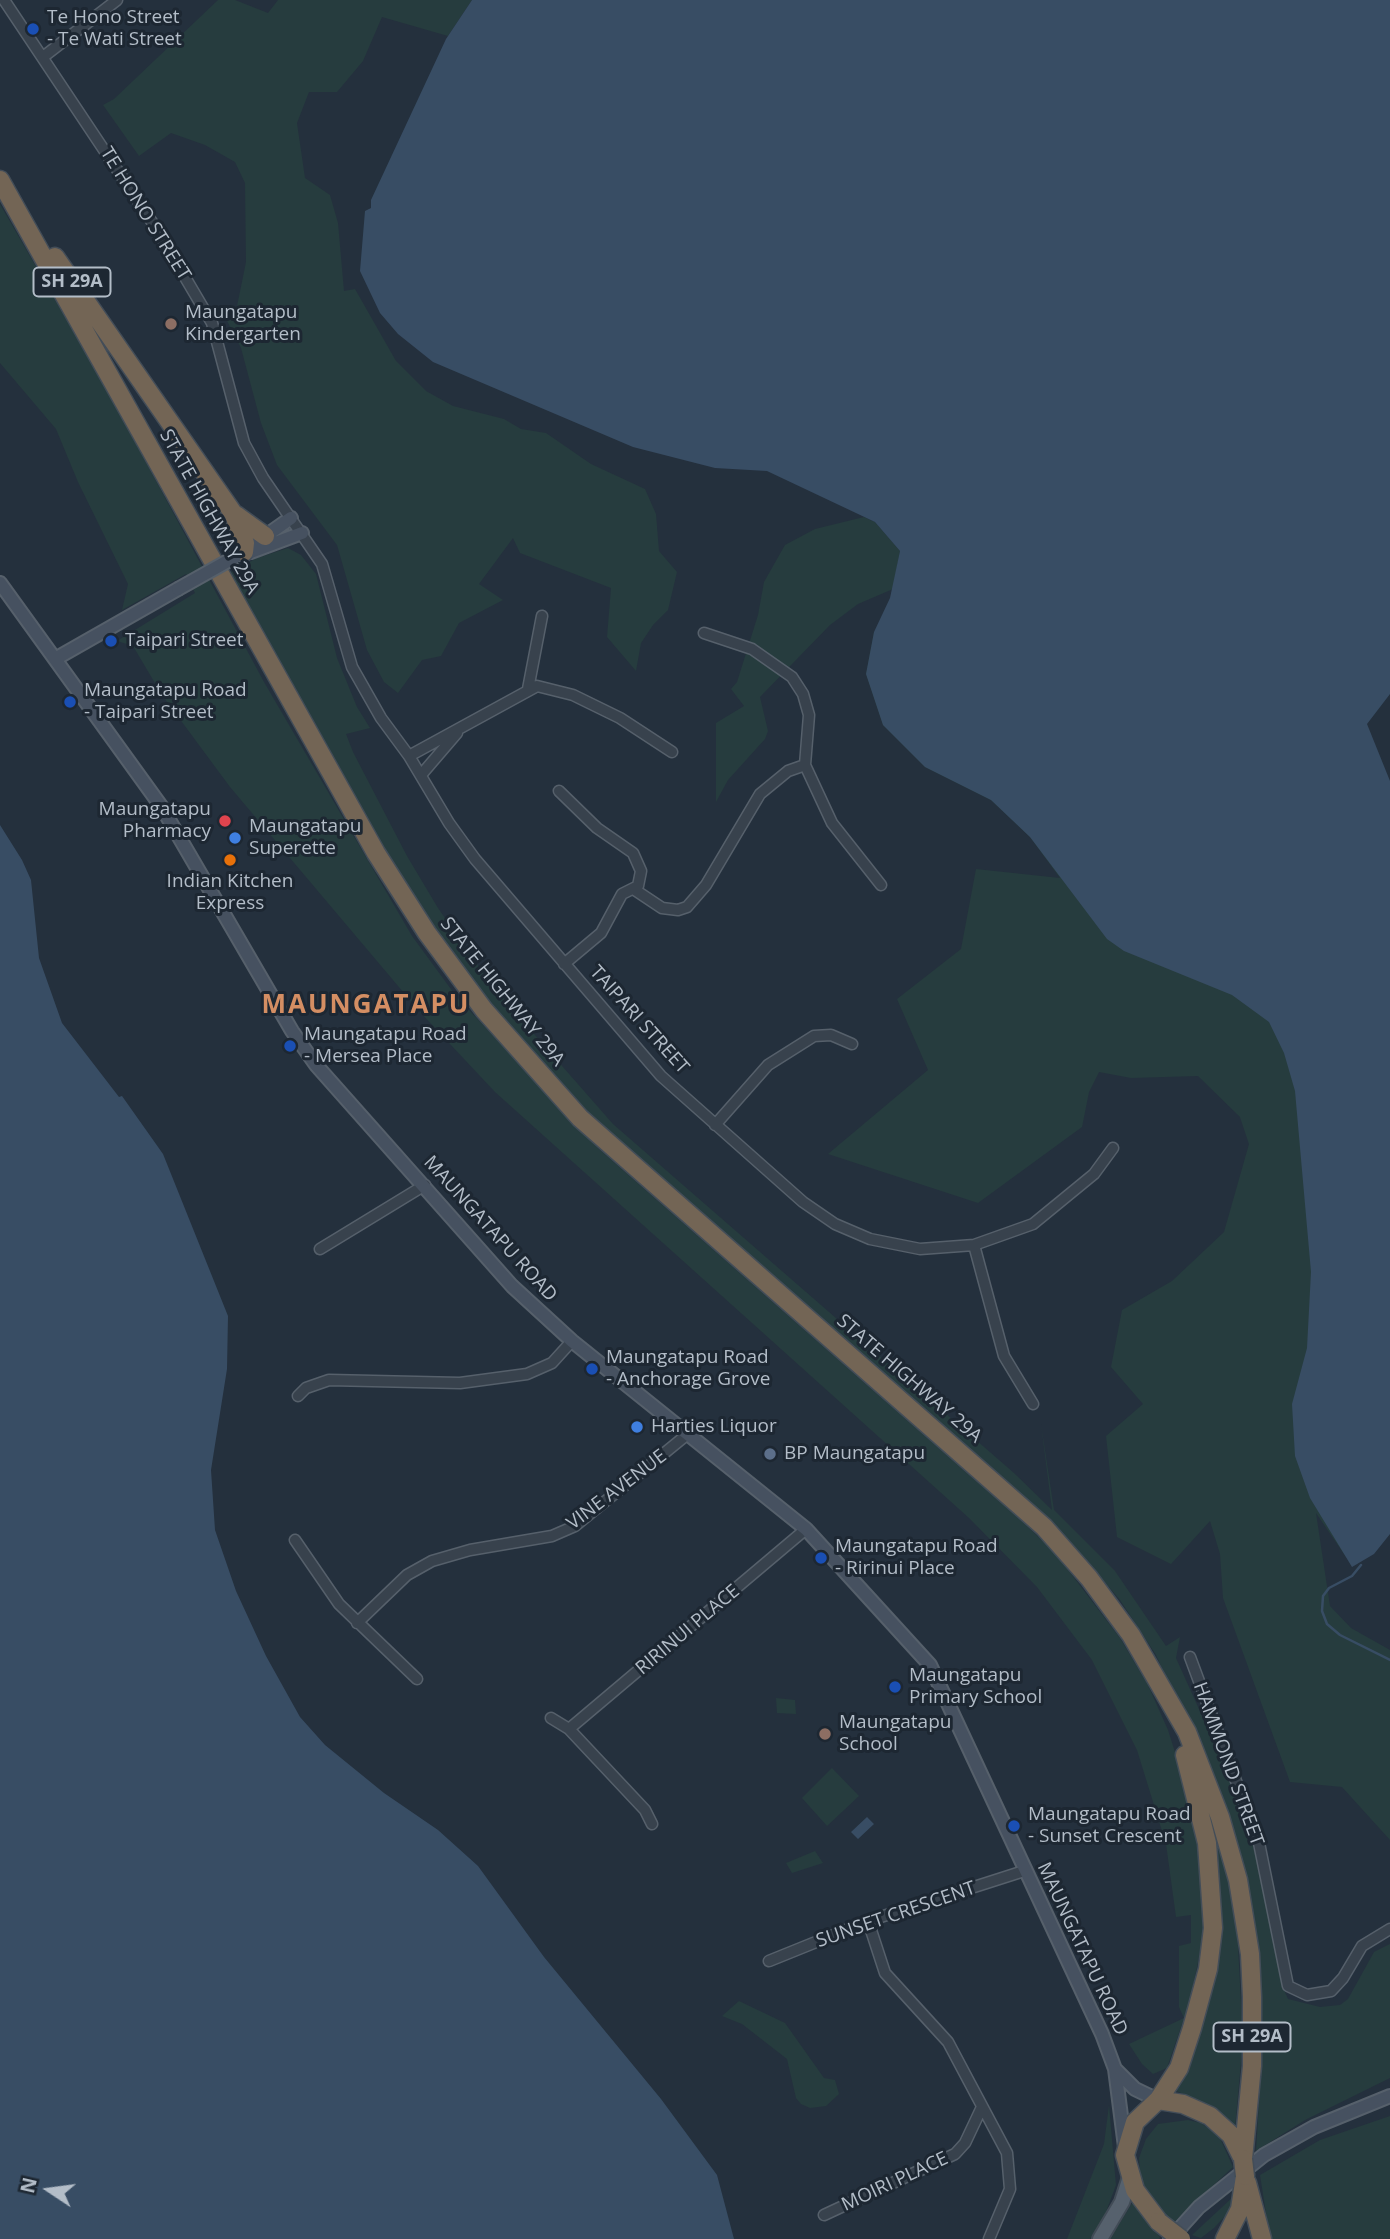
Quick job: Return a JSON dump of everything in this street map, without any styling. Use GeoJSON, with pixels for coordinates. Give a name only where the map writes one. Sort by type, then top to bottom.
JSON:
{"type":"FeatureCollection","features":[{"type":"Feature","properties":{"kind":"highway","name":"SH 29A"},"geometry":{"type":"LineString","coordinates":[[3,185],[25,209],[136,376],[233,513],[242,534],[239,554]]}},
{"type":"Feature","properties":{"kind":"highway","name":"STATE HIGHWAY 29A"},"geometry":{"type":"LineString","coordinates":[[3,185],[376,853],[426,933],[484,1010],[580,1118],[1044,1527],[1115,1611],[1187,1731],[1230,1849],[1250,1954],[1252,2033],[1245,2177],[1262,2239]]}},
{"type":"Feature","properties":{"kind":"highway","name":"SH 29A"},"geometry":{"type":"LineString","coordinates":[[233,513],[265,536]]}},
{"type":"Feature","properties":{"kind":"highway","name":"STATE HIGHWAY 29A"},"geometry":{"type":"LineString","coordinates":[[1158,1682],[1195,1788],[1207,1843],[1214,1903],[1210,1959],[1192,2028],[1179,2068],[1159,2100]]}},
{"type":"Feature","properties":{"kind":"highway","name":"SH 29A"},"geometry":{"type":"LineString","coordinates":[[1125,2151],[1135,2122],[1159,2100],[1183,2104],[1210,2116],[1231,2135],[1245,2177],[1237,2218],[1225,2239]]}},
{"type":"Feature","properties":{"kind":"highway"},"geometry":{"type":"LineString","coordinates":[[1125,2151],[1130,2177],[1159,2222],[1181,2239]]}},
{"type":"Feature","properties":{"kind":"main road"},"geometry":{"type":"LineString","coordinates":[[1100,2239],[1122,2202],[1130,2177]]}},
{"type":"Feature","properties":{"kind":"street","name":"TE HONO STREET"},"geometry":{"type":"LineString","coordinates":[[4,0],[156,228],[212,323],[244,443],[291,517]]}},
{"type":"Feature","properties":{"kind":"street"},"geometry":{"type":"LineString","coordinates":[[43,57],[117,0]]}},
{"type":"Feature","properties":{"kind":"street"},"geometry":{"type":"LineString","coordinates":[[55,659],[239,554],[291,517]]}},
{"type":"Feature","properties":{"kind":"street","name":"TAIPARI STREET"},"geometry":{"type":"LineString","coordinates":[[291,517],[328,580],[352,667],[381,718],[409,756],[449,823],[475,859],[661,1076],[803,1202],[847,1231],[920,1249],[974,1245],[1032,1224],[1094,1174],[1113,1148]]}},
{"type":"Feature","properties":{"kind":"street"},"geometry":{"type":"LineString","coordinates":[[239,554],[250,553],[302,533]]}},
{"type":"Feature","properties":{"kind":"street","name":"MAUNGATAPU ROAD"},"geometry":{"type":"LineString","coordinates":[[0,583],[161,806],[310,1057],[512,1286],[572,1341],[806,1529],[930,1665],[1024,1871],[1094,2015],[1115,2069],[1125,2151]]}},
{"type":"Feature","properties":{"kind":"street"},"geometry":{"type":"LineString","coordinates":[[528,689],[542,616]]}},
{"type":"Feature","properties":{"kind":"street"},"geometry":{"type":"LineString","coordinates":[[704,633],[752,649],[792,677],[803,694],[809,715],[805,765],[832,824],[881,885]]}},
{"type":"Feature","properties":{"kind":"street"},"geometry":{"type":"LineString","coordinates":[[409,756],[528,689],[545,687],[573,695],[620,718],[672,752]]}},
{"type":"Feature","properties":{"kind":"street"},"geometry":{"type":"LineString","coordinates":[[421,775],[462,727]]}},
{"type":"Feature","properties":{"kind":"street"},"geometry":{"type":"LineString","coordinates":[[635,890],[662,908],[678,910],[687,907],[706,885],[760,794],[788,771],[805,765]]}},
{"type":"Feature","properties":{"kind":"street"},"geometry":{"type":"LineString","coordinates":[[559,791],[597,828],[634,853],[640,863],[640,880],[635,890],[622,894],[601,933],[564,964]]}},
{"type":"Feature","properties":{"kind":"street"},"geometry":{"type":"LineString","coordinates":[[715,1125],[768,1065],[814,1036],[831,1035],[852,1044]]}},
{"type":"Feature","properties":{"kind":"street"},"geometry":{"type":"LineString","coordinates":[[320,1249],[425,1185]]}},
{"type":"Feature","properties":{"kind":"street"},"geometry":{"type":"LineString","coordinates":[[974,1245],[1004,1356],[1033,1404]]}},
{"type":"Feature","properties":{"kind":"street"},"geometry":{"type":"LineString","coordinates":[[298,1396],[306,1388],[329,1380],[460,1383],[527,1374],[552,1363],[572,1341]]}},
{"type":"Feature","properties":{"kind":"street","name":"VINE AVENUE"},"geometry":{"type":"LineString","coordinates":[[357,1623],[407,1575],[432,1561],[470,1550],[552,1536],[575,1526],[689,1433]]}},
{"type":"Feature","properties":{"kind":"street","name":"RIRINUI PLACE"},"geometry":{"type":"LineString","coordinates":[[569,1729],[806,1529]]}},
{"type":"Feature","properties":{"kind":"street"},"geometry":{"type":"LineString","coordinates":[[295,1540],[325,1586],[357,1623],[417,1679]]}},
{"type":"Feature","properties":{"kind":"street","name":"HAMMOND STREET"},"geometry":{"type":"LineString","coordinates":[[1190,1657],[1259,1843],[1288,1986],[1307,1995],[1331,1991],[1343,1979],[1362,1946],[1390,1929]]}},
{"type":"Feature","properties":{"kind":"street"},"geometry":{"type":"LineString","coordinates":[[551,1718],[569,1729],[645,1810],[652,1824]]}},
{"type":"Feature","properties":{"kind":"street","name":"SUNSET CRESCENT"},"geometry":{"type":"LineString","coordinates":[[769,1961],[868,1921],[1024,1871]]}},
{"type":"Feature","properties":{"kind":"street"},"geometry":{"type":"LineString","coordinates":[[868,1921],[885,1973],[939,2030],[982,2107],[1010,2166],[1010,2189],[989,2239]]}},
{"type":"Feature","properties":{"kind":"street","name":"MAUNGATAPU ROAD"},"geometry":{"type":"LineString","coordinates":[[1115,2069],[1135,2089],[1159,2100]]}},
{"type":"Feature","properties":{"kind":"street"},"geometry":{"type":"LineString","coordinates":[[1170,2239],[1199,2207],[1264,2155],[1314,2127],[1390,2096]]}},
{"type":"Feature","properties":{"kind":"street","name":"MOIRI PLACE"},"geometry":{"type":"LineString","coordinates":[[824,2215],[955,2154],[965,2143],[982,2107]]}},
{"type":"Feature","properties":{"kind":"green space"},"geometry":{"type":"Polygon","coordinates":[[[218,0],[235,0],[268,13],[278,0],[472,0],[448,36],[382,17],[363,61],[337,92],[309,92],[297,123],[305,178],[330,195],[338,223],[344,291],[355,289],[396,361],[426,391],[453,406],[504,419],[521,429],[546,433],[591,464],[645,489],[656,514],[659,551],[677,572],[668,610],[653,625],[641,643],[636,671],[607,637],[611,588],[520,553],[513,538],[479,584],[503,600],[459,623],[441,656],[422,660],[398,693],[384,682],[367,650],[337,545],[277,465],[261,423],[241,348],[226,319],[235,316],[246,262],[245,183],[235,162],[205,145],[171,133],[139,156],[103,105],[114,99],[218,0]]]}},
{"type":"Feature","properties":{"kind":"green space"},"geometry":{"type":"Polygon","coordinates":[[[0,204],[111,397],[264,682],[412,936],[456,996],[599,1149],[1025,1524],[1056,1554],[1120,1638],[1148,1685],[1168,1730],[1193,1809],[1201,1848],[1204,1933],[1190,2001],[1167,2068],[1153,2074],[1142,2064],[1129,2044],[1184,2018],[1179,2007],[1179,1946],[1191,1943],[1191,1915],[1176,1917],[1166,1844],[1137,1750],[1092,1660],[1037,1587],[969,1518],[495,1092],[420,1012],[230,787],[162,695],[133,646],[117,641],[195,593],[186,574],[122,610],[128,584],[78,482],[56,429],[0,363],[0,204]]]}},
{"type":"Feature","properties":{"kind":"green space"},"geometry":{"type":"Polygon","coordinates":[[[864,517],[875,522],[900,551],[893,589],[858,604],[830,625],[760,697],[768,731],[765,739],[728,780],[716,802],[716,723],[744,706],[731,689],[737,682],[758,615],[764,582],[785,545],[815,529],[864,517]]]}},
{"type":"Feature","properties":{"kind":"green space"},"geometry":{"type":"Polygon","coordinates":[[[288,548],[301,555],[316,574],[337,658],[357,707],[370,728],[346,734],[353,752],[407,856],[438,908],[484,974],[534,1034],[613,1124],[1014,1473],[1052,1510],[1041,1424],[1054,1510],[1115,1571],[1166,1646],[1180,1637],[1176,1658],[1239,1798],[1271,1907],[1282,1985],[1288,1999],[1320,2007],[1340,2005],[1348,1999],[1374,1952],[1390,1944],[1390,2078],[1305,2120],[1256,2151],[1263,2037],[1259,1953],[1243,1869],[1218,1793],[1156,1655],[1120,1600],[1062,1533],[577,1108],[506,1028],[430,929],[395,873],[227,574],[257,558],[288,548]]]}},
{"type":"Feature","properties":{"kind":"green space"},"geometry":{"type":"Polygon","coordinates":[[[874,632],[1306,903],[1346,1557],[1316,1513],[1330,1606],[1351,1628],[1390,1650],[1390,1840],[1342,1787],[1290,1782],[1223,1598],[1220,1554],[1210,1521],[1171,1564],[1117,1537],[1106,1436],[1143,1404],[1111,1367],[1122,1310],[1172,1281],[1224,1232],[1249,1144],[1240,1117],[1198,1076],[1131,1078],[1099,1072],[1089,1092],[1082,1127],[978,1203],[828,1154],[928,1070],[897,999],[961,949],[976,869],[1060,878],[1030,837],[991,800],[925,767],[883,725],[866,674],[874,632]]]}},
{"type":"Feature","properties":{"kind":"green space"},"geometry":{"type":"Polygon","coordinates":[[[776,1698],[795,1700],[796,1714],[777,1713],[776,1698]]]}},
{"type":"Feature","properties":{"kind":"green space"},"geometry":{"type":"Polygon","coordinates":[[[832,1768],[859,1796],[827,1826],[802,1798],[832,1768]]]}},
{"type":"Feature","properties":{"kind":"green space"},"geometry":{"type":"Polygon","coordinates":[[[1195,1774],[1226,1849],[1237,1927],[1243,2040],[1235,2128],[1202,2102],[1174,2090],[1213,1971],[1195,1774]]]}},
{"type":"Feature","properties":{"kind":"green space"},"geometry":{"type":"Polygon","coordinates":[[[815,1851],[823,1863],[792,1873],[786,1863],[815,1851]]]}},
{"type":"Feature","properties":{"kind":"green space"},"geometry":{"type":"Polygon","coordinates":[[[739,2001],[785,2023],[824,2078],[835,2080],[839,2094],[826,2106],[810,2108],[801,2104],[796,2098],[787,2059],[742,2024],[722,2016],[739,2001]]]}},
{"type":"Feature","properties":{"kind":"green space"},"geometry":{"type":"Polygon","coordinates":[[[1109,2105],[1116,2185],[1103,2220],[1090,2239],[1067,2239],[1104,2144],[1109,2105]]]}},
{"type":"Feature","properties":{"kind":"green space"},"geometry":{"type":"Polygon","coordinates":[[[1390,2116],[1390,2239],[1270,2239],[1260,2175],[1320,2140],[1390,2116]]]}},
{"type":"Feature","properties":{"kind":"green space"},"geometry":{"type":"Polygon","coordinates":[[[1188,2120],[1201,2123],[1219,2136],[1233,2167],[1173,2223],[1147,2194],[1140,2174],[1139,2158],[1146,2139],[1158,2124],[1188,2120]]]}},
{"type":"Feature","properties":{"kind":"green space"},"geometry":{"type":"Polygon","coordinates":[[[1234,2196],[1228,2213],[1214,2228],[1201,2238],[1192,2235],[1234,2196]]]}},
{"type":"Feature","properties":{"kind":"green space"},"geometry":{"type":"Polygon","coordinates":[[[1134,2200],[1160,2237],[1159,2239],[1110,2239],[1134,2200]]]}},
{"type":"Feature","properties":{"kind":"water"},"geometry":{"type":"Polygon","coordinates":[[[472,0],[1390,0],[1390,694],[1367,724],[1390,781],[1390,1534],[1374,1554],[1352,1567],[1310,1498],[1295,1456],[1292,1404],[1307,1348],[1311,1272],[1295,1091],[1284,1053],[1269,1022],[1232,995],[1124,951],[1107,939],[1030,837],[991,800],[925,767],[883,725],[866,674],[874,632],[890,598],[900,551],[875,522],[767,471],[715,468],[633,447],[433,362],[398,334],[380,313],[360,271],[365,211],[371,208],[371,200],[446,39],[472,0]]]}},
{"type":"Feature","properties":{"kind":"water"},"geometry":{"type":"Polygon","coordinates":[[[0,825],[31,880],[39,958],[62,1023],[119,1097],[122,1096],[163,1154],[228,1316],[227,1369],[211,1470],[215,1530],[236,1591],[266,1656],[300,1717],[325,1745],[384,1793],[438,1830],[478,1866],[544,1957],[661,2099],[717,2175],[734,2239],[0,2239],[0,825]]]}},
{"type":"Feature","properties":{"kind":"water"},"geometry":{"type":"Polygon","coordinates":[[[867,1817],[874,1824],[858,1839],[851,1832],[867,1817]]]}},
{"type":"Feature","properties":{"kind":"waterway"},"geometry":{"type":"LineString","coordinates":[[1361,1565],[1352,1576],[1329,1588],[1323,1596],[1322,1611],[1327,1624],[1340,1635],[1390,1660]]}},
{"type":"Feature","properties":{"kind":"place","name":"Te Hono Street - Te Wati Street"},"geometry":{"type":"Point","coordinates":[33,29]}},
{"type":"Feature","properties":{"kind":"place","name":"Maungatapu Kindergarten"},"geometry":{"type":"Point","coordinates":[171,324]}},
{"type":"Feature","properties":{"kind":"place","name":"Taipari Street"},"geometry":{"type":"Point","coordinates":[111,641]}},
{"type":"Feature","properties":{"kind":"place","name":"Maungatapu Road - Taipari Street"},"geometry":{"type":"Point","coordinates":[70,702]}},
{"type":"Feature","properties":{"kind":"place","name":"Maungatapu Pharmacy"},"geometry":{"type":"Point","coordinates":[225,821]}},
{"type":"Feature","properties":{"kind":"place","name":"Maungatapu Superette"},"geometry":{"type":"Point","coordinates":[235,838]}},
{"type":"Feature","properties":{"kind":"place","name":"Indian Kitchen Express"},"geometry":{"type":"Point","coordinates":[230,860]}},
{"type":"Feature","properties":{"kind":"place","name":"Maungatapu Road - Mersea Place"},"geometry":{"type":"Point","coordinates":[290,1046]}},
{"type":"Feature","properties":{"kind":"place","name":"Maungatapu Road - Anchorage Grove"},"geometry":{"type":"Point","coordinates":[592,1369]}},
{"type":"Feature","properties":{"kind":"place","name":"Harties Liquor"},"geometry":{"type":"Point","coordinates":[637,1427]}},
{"type":"Feature","properties":{"kind":"place","name":"BP Maungatapu"},"geometry":{"type":"Point","coordinates":[770,1454]}},
{"type":"Feature","properties":{"kind":"place","name":"Maungatapu Road - Ririnui Place"},"geometry":{"type":"Point","coordinates":[821,1558]}},
{"type":"Feature","properties":{"kind":"place","name":"Maungatapu Primary School"},"geometry":{"type":"Point","coordinates":[895,1687]}},
{"type":"Feature","properties":{"kind":"place","name":"Maungatapu School"},"geometry":{"type":"Point","coordinates":[825,1734]}},
{"type":"Feature","properties":{"kind":"place","name":"Maungatapu Road - Sunset Crescent"},"geometry":{"type":"Point","coordinates":[1014,1826]}},
{"type":"Feature","properties":{"kind":"district","name":"MAUNGATAPU"},"geometry":{"type":"Point","coordinates":[366,1006]}}]}
